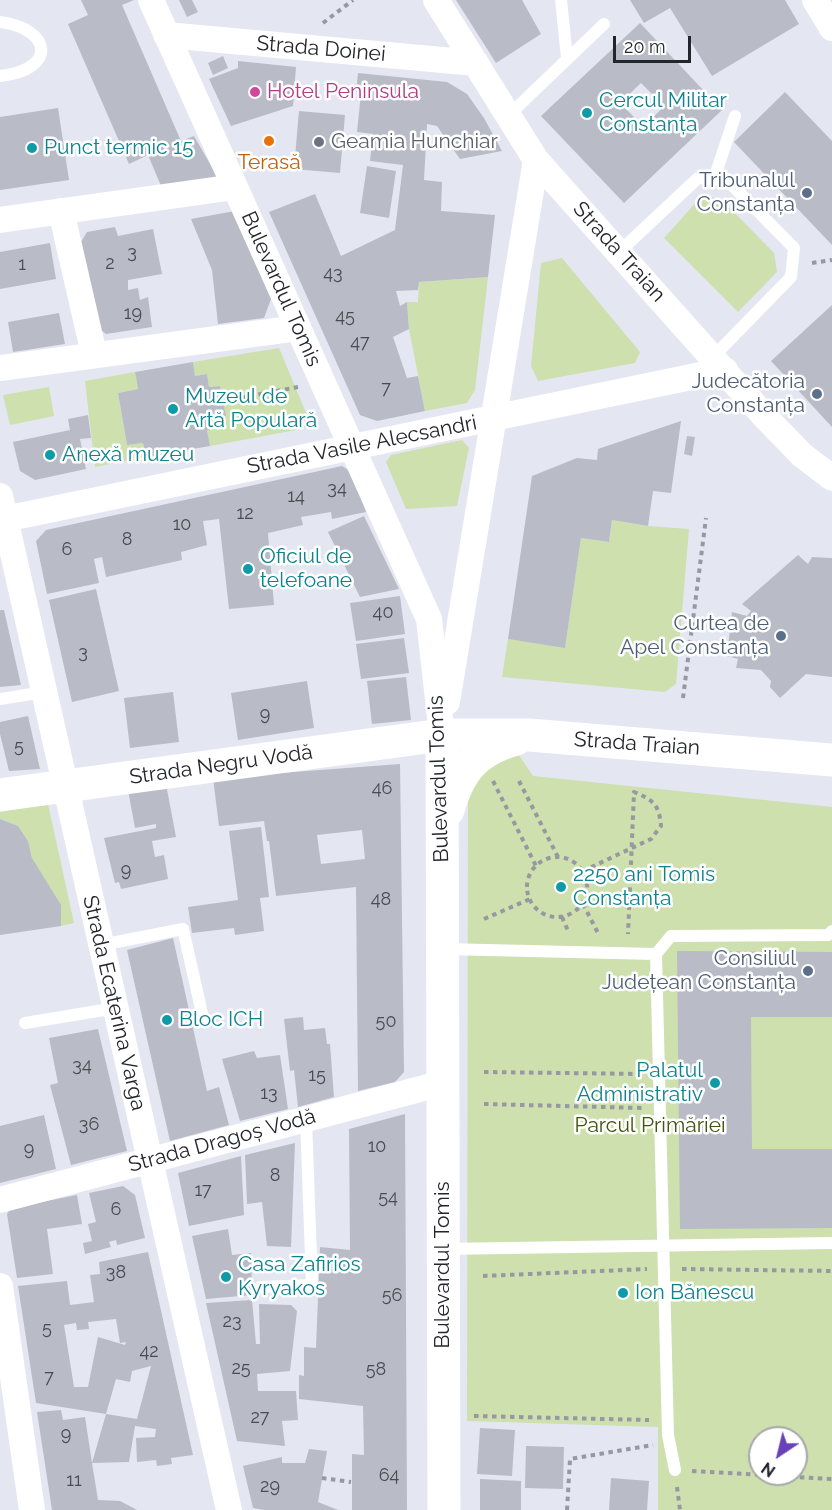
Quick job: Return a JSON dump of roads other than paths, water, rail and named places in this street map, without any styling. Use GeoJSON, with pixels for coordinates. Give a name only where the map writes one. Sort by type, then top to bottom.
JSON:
{"type":"FeatureCollection","features":[{"type":"Feature","properties":{"kind":"street","name":"Bulevardul Tomis"},"geometry":{"type":"LineString","coordinates":[[151,0],[429,619],[442,735],[444,1510]]}},
{"type":"Feature","properties":{"kind":"street","name":"Strada Traian"},"geometry":{"type":"LineString","coordinates":[[436,0],[536,160],[767,419],[802,455],[832,478]]}},
{"type":"Feature","properties":{"kind":"street"},"geometry":{"type":"LineString","coordinates":[[815,0],[832,28]]}},
{"type":"Feature","properties":{"kind":"street","name":"Strada Doinei"},"geometry":{"type":"LineString","coordinates":[[166,35],[476,63]]}},
{"type":"Feature","properties":{"kind":"street"},"geometry":{"type":"LineString","coordinates":[[442,735],[536,160]]}},
{"type":"Feature","properties":{"kind":"street"},"geometry":{"type":"LineString","coordinates":[[0,220],[235,187]]}},
{"type":"Feature","properties":{"kind":"street"},"geometry":{"type":"LineString","coordinates":[[61,211],[94,354]]}},
{"type":"Feature","properties":{"kind":"street"},"geometry":{"type":"LineString","coordinates":[[0,368],[298,328]]}},
{"type":"Feature","properties":{"kind":"street","name":"Strada Vasile Alecsandri"},"geometry":{"type":"LineString","coordinates":[[2,512],[494,419],[719,363]]}},
{"type":"Feature","properties":{"kind":"street","name":"Strada Ecaterina Varga"},"geometry":{"type":"LineString","coordinates":[[2,512],[229,1510]]}},
{"type":"Feature","properties":{"kind":"street","name":"Strada Traian"},"geometry":{"type":"LineString","coordinates":[[442,735],[529,735],[832,760]]}},
{"type":"Feature","properties":{"kind":"street","name":"Strada Negru Vodă"},"geometry":{"type":"LineString","coordinates":[[0,795],[442,735]]}},
{"type":"Feature","properties":{"kind":"street"},"geometry":{"type":"LineString","coordinates":[[442,829],[451,798],[464,772],[481,754],[495,745],[529,735]]}},
{"type":"Feature","properties":{"kind":"street","name":"Strada Dragoș Vodă"},"geometry":{"type":"LineString","coordinates":[[0,1200],[443,1083]]}},
{"type":"Feature","properties":{"kind":"street"},"geometry":{"type":"LineString","coordinates":[[0,1286],[7,1385],[32,1510]]}},
{"type":"Feature","properties":{"kind":"lane"},"geometry":{"type":"LineString","coordinates":[[561,0],[567,58]]}},
{"type":"Feature","properties":{"kind":"lane"},"geometry":{"type":"LineString","coordinates":[[0,22],[24,27],[38,38],[41,50],[38,62],[26,71],[0,76]]}},
{"type":"Feature","properties":{"kind":"lane"},"geometry":{"type":"LineString","coordinates":[[509,115],[604,24]]}},
{"type":"Feature","properties":{"kind":"lane"},"geometry":{"type":"LineString","coordinates":[[714,179],[735,116]]}},
{"type":"Feature","properties":{"kind":"lane"},"geometry":{"type":"LineString","coordinates":[[619,252],[698,178],[728,180],[794,249],[791,277],[719,363]]}},
{"type":"Feature","properties":{"kind":"lane"},"geometry":{"type":"LineString","coordinates":[[0,699],[44,692]]}},
{"type":"Feature","properties":{"kind":"lane"},"geometry":{"type":"LineString","coordinates":[[101,945],[183,929],[204,1022]]}},
{"type":"Feature","properties":{"kind":"lane"},"geometry":{"type":"LineString","coordinates":[[675,1470],[668,1443],[656,954],[671,936],[828,935],[832,931]]}},
{"type":"Feature","properties":{"kind":"lane"},"geometry":{"type":"LineString","coordinates":[[443,948],[656,954]]}},
{"type":"Feature","properties":{"kind":"lane"},"geometry":{"type":"LineString","coordinates":[[25,1023],[116,1008]]}},
{"type":"Feature","properties":{"kind":"lane"},"geometry":{"type":"LineString","coordinates":[[260,1287],[312,1285],[306,1119]]}},
{"type":"Feature","properties":{"kind":"lane"},"geometry":{"type":"LineString","coordinates":[[442,1250],[832,1243]]}},
{"type":"Feature","properties":{"kind":"place","name":"Hotel Peninsula"},"geometry":{"type":"Point","coordinates":[255,92]}},
{"type":"Feature","properties":{"kind":"place","name":"Cercul Militar Constanța"},"geometry":{"type":"Point","coordinates":[587,113]}},
{"type":"Feature","properties":{"kind":"place","name":"Terasă"},"geometry":{"type":"Point","coordinates":[269,141]}},
{"type":"Feature","properties":{"kind":"place","name":"Geamia Hunchiar"},"geometry":{"type":"Point","coordinates":[319,142]}},
{"type":"Feature","properties":{"kind":"place","name":"Punct termic 15"},"geometry":{"type":"Point","coordinates":[32,148]}},
{"type":"Feature","properties":{"kind":"place","name":"Tribunalul Constanța"},"geometry":{"type":"Point","coordinates":[807,193]}},
{"type":"Feature","properties":{"kind":"place","name":"Judecătoria Constanța"},"geometry":{"type":"Point","coordinates":[817,394]}},
{"type":"Feature","properties":{"kind":"place","name":"Muzeul de Artă Populară"},"geometry":{"type":"Point","coordinates":[173,409]}},
{"type":"Feature","properties":{"kind":"place","name":"Anexă muzeu"},"geometry":{"type":"Point","coordinates":[50,455]}},
{"type":"Feature","properties":{"kind":"place","name":"Oficiul de telefoane"},"geometry":{"type":"Point","coordinates":[248,569]}},
{"type":"Feature","properties":{"kind":"place","name":"Curtea de Apel Constanța"},"geometry":{"type":"Point","coordinates":[781,636]}},
{"type":"Feature","properties":{"kind":"place","name":"2250 ani Tomis Constanța"},"geometry":{"type":"Point","coordinates":[561,887]}},
{"type":"Feature","properties":{"kind":"place","name":"Consiliul Județean Constanța"},"geometry":{"type":"Point","coordinates":[808,971]}},
{"type":"Feature","properties":{"kind":"place","name":"Bloc ICH"},"geometry":{"type":"Point","coordinates":[167,1020]}},
{"type":"Feature","properties":{"kind":"place","name":"Palatul Administrativ"},"geometry":{"type":"Point","coordinates":[715,1083]}},
{"type":"Feature","properties":{"kind":"place","name":"Casa Zafirios Kyryakos"},"geometry":{"type":"Point","coordinates":[226,1277]}},
{"type":"Feature","properties":{"kind":"place","name":"Ion Bănescu"},"geometry":{"type":"Point","coordinates":[623,1293]}},
{"type":"Feature","properties":{"kind":"park label","name":"Parcul Primăriei"},"geometry":{"type":"Point","coordinates":[650,1126]}}]}
